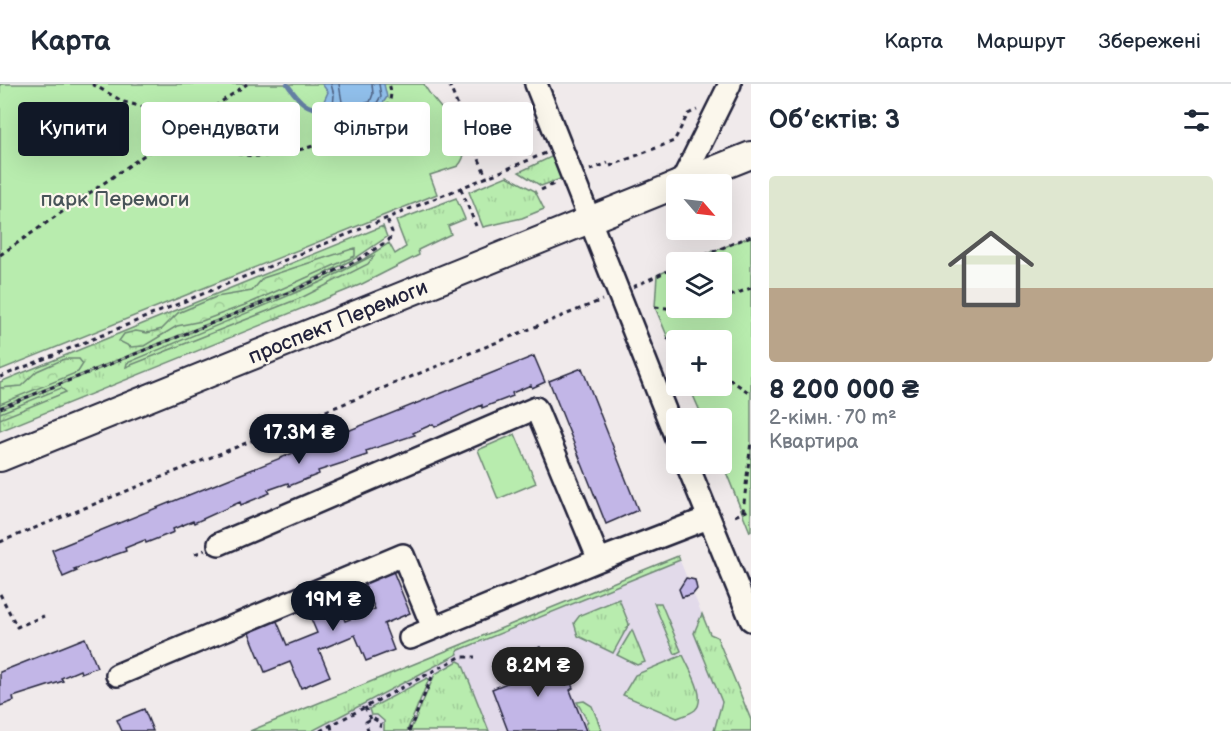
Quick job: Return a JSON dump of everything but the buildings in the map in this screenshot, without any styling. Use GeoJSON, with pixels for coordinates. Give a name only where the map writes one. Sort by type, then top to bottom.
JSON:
{"type":"FeatureCollection","features":[{"type":"Feature","properties":{"kind":"main road","name":"проспект Перемоги"},"geometry":{"type":"LineString","coordinates":[[703,174],[751,155]]}},
{"type":"Feature","properties":{"kind":"main road","name":"проспект Перемоги"},"geometry":{"type":"LineString","coordinates":[[0,458],[666,189]]}},
{"type":"Feature","properties":{"kind":"street"},"geometry":{"type":"LineString","coordinates":[[536,84],[666,413]]}},
{"type":"Feature","properties":{"kind":"street"},"geometry":{"type":"LineString","coordinates":[[683,174],[730,84]]}},
{"type":"Feature","properties":{"kind":"street"},"geometry":{"type":"LineString","coordinates":[[219,544],[536,408],[599,560]]}},
{"type":"Feature","properties":{"kind":"street"},"geometry":{"type":"LineString","coordinates":[[691,474],[751,620]]}},
{"type":"Feature","properties":{"kind":"street"},"geometry":{"type":"LineString","coordinates":[[410,638],[708,518]]}},
{"type":"Feature","properties":{"kind":"street"},"geometry":{"type":"LineString","coordinates":[[117,675],[403,555],[433,628]]}},
{"type":"Feature","properties":{"kind":"path"},"geometry":{"type":"LineString","coordinates":[[92,84],[124,102],[141,106]]}},
{"type":"Feature","properties":{"kind":"path"},"geometry":{"type":"LineString","coordinates":[[220,102],[247,84]]}},
{"type":"Feature","properties":{"kind":"path"},"geometry":{"type":"LineString","coordinates":[[300,149],[320,144],[378,118],[390,100],[389,84]]}},
{"type":"Feature","properties":{"kind":"path"},"geometry":{"type":"LineString","coordinates":[[449,84],[487,179]]}},
{"type":"Feature","properties":{"kind":"path"},"geometry":{"type":"LineString","coordinates":[[610,166],[674,141],[688,114],[700,108]]}},
{"type":"Feature","properties":{"kind":"path"},"geometry":{"type":"LineString","coordinates":[[0,377],[487,179],[561,146]]}},
{"type":"Feature","properties":{"kind":"path"},"geometry":{"type":"LineString","coordinates":[[0,255],[142,156]]}},
{"type":"Feature","properties":{"kind":"path"},"geometry":{"type":"LineString","coordinates":[[461,189],[476,225]]}},
{"type":"Feature","properties":{"kind":"path"},"geometry":{"type":"LineString","coordinates":[[0,408],[295,290],[356,261],[389,240],[392,232],[387,219]]}},
{"type":"Feature","properties":{"kind":"path"},"geometry":{"type":"LineString","coordinates":[[712,252],[751,236]]}},
{"type":"Feature","properties":{"kind":"path"},"geometry":{"type":"LineString","coordinates":[[0,542],[619,294],[666,272]]}},
{"type":"Feature","properties":{"kind":"path"},"geometry":{"type":"LineString","coordinates":[[732,295],[751,288]]}},
{"type":"Feature","properties":{"kind":"path"},"geometry":{"type":"LineString","coordinates":[[655,307],[666,308]]}},
{"type":"Feature","properties":{"kind":"path"},"geometry":{"type":"LineString","coordinates":[[732,381],[751,394]]}},
{"type":"Feature","properties":{"kind":"path"},"geometry":{"type":"LineString","coordinates":[[743,513],[751,441]]}},
{"type":"Feature","properties":{"kind":"path"},"geometry":{"type":"LineString","coordinates":[[735,516],[751,510]]}},
{"type":"Feature","properties":{"kind":"path"},"geometry":{"type":"LineString","coordinates":[[0,594],[17,627],[44,616]]}},
{"type":"Feature","properties":{"kind":"path"},"geometry":{"type":"LineString","coordinates":[[320,731],[463,656],[475,657]]}},
{"type":"Feature","properties":{"kind":"path"},"geometry":{"type":"LineString","coordinates":[[409,731],[432,677],[430,673]]}},
{"type":"Feature","properties":{"kind":"path"},"geometry":{"type":"LineString","coordinates":[[365,707],[370,719]]}},
{"type":"Feature","properties":{"kind":"path"},"geometry":{"type":"LineString","coordinates":[[368,731],[366,723],[376,718],[381,723],[379,731]]}},
{"type":"Feature","properties":{"kind":"path"},"geometry":{"type":"LineString","coordinates":[[331,725],[332,731]]}},
{"type":"Feature","properties":{"kind":"shaded area"},"geometry":{"type":"Polygon","coordinates":[[[678,556],[710,634],[717,637],[751,720],[751,731],[250,731],[678,556]]]}},
{"type":"Feature","properties":{"kind":"green space","name":"парк Перемоги"},"geometry":{"type":"Polygon","coordinates":[[[0,84],[424,84],[442,109],[442,156],[464,156],[458,166],[430,175],[437,194],[0,370],[0,84]]]}},
{"type":"Feature","properties":{"kind":"green space"},"geometry":{"type":"Polygon","coordinates":[[[553,156],[558,158],[566,177],[541,186],[519,172],[553,156]]]}},
{"type":"Feature","properties":{"kind":"green space"},"geometry":{"type":"Polygon","coordinates":[[[507,176],[535,191],[544,209],[522,218],[483,227],[469,192],[507,176]]]}},
{"type":"Feature","properties":{"kind":"green space"},"geometry":{"type":"Polygon","coordinates":[[[456,198],[465,219],[448,226],[451,234],[418,250],[419,255],[362,284],[0,431],[0,409],[296,290],[364,259],[389,243],[395,254],[406,247],[396,221],[456,198]]]}},
{"type":"Feature","properties":{"kind":"green space"},"geometry":{"type":"Polygon","coordinates":[[[383,226],[387,237],[354,259],[294,289],[0,407],[0,382],[383,226]]]}},
{"type":"Feature","properties":{"kind":"green space"},"geometry":{"type":"Polygon","coordinates":[[[751,236],[750,532],[727,474],[732,474],[732,408],[699,408],[693,396],[732,396],[732,330],[666,330],[666,333],[655,307],[657,275],[666,271],[666,318],[732,318],[732,252],[712,252],[751,236]]]}},
{"type":"Feature","properties":{"kind":"green space"},"geometry":{"type":"Polygon","coordinates":[[[355,248],[355,256],[250,303],[202,321],[177,326],[144,346],[131,347],[119,341],[124,334],[136,331],[147,333],[162,329],[178,313],[216,297],[252,291],[263,278],[355,248]]]}},
{"type":"Feature","properties":{"kind":"green space"},"geometry":{"type":"Polygon","coordinates":[[[374,256],[368,264],[303,297],[126,367],[127,363],[321,282],[374,256]]]}},
{"type":"Feature","properties":{"kind":"green space"},"geometry":{"type":"Polygon","coordinates":[[[64,359],[79,359],[83,364],[78,372],[0,404],[0,388],[21,386],[37,371],[64,359]]]}},
{"type":"Feature","properties":{"kind":"green space"},"geometry":{"type":"Polygon","coordinates":[[[61,388],[66,392],[0,419],[0,413],[61,388]]]}},
{"type":"Feature","properties":{"kind":"green space"},"geometry":{"type":"Polygon","coordinates":[[[515,434],[536,483],[498,499],[478,450],[515,434]]]}},
{"type":"Feature","properties":{"kind":"green space"},"geometry":{"type":"Polygon","coordinates":[[[678,556],[680,560],[457,651],[458,654],[312,731],[250,731],[678,556]]]}},
{"type":"Feature","properties":{"kind":"green space"},"geometry":{"type":"Polygon","coordinates":[[[619,599],[629,624],[613,653],[578,636],[574,623],[580,615],[619,599]]]}},
{"type":"Feature","properties":{"kind":"green space"},"geometry":{"type":"Polygon","coordinates":[[[654,603],[661,603],[681,651],[675,654],[654,603]]]}},
{"type":"Feature","properties":{"kind":"green space"},"geometry":{"type":"Polygon","coordinates":[[[702,614],[710,634],[717,637],[751,720],[751,731],[714,731],[722,702],[694,633],[702,614]]]}},
{"type":"Feature","properties":{"kind":"green space"},"geometry":{"type":"Polygon","coordinates":[[[632,630],[645,662],[637,665],[617,655],[632,630]]]}},
{"type":"Feature","properties":{"kind":"green space"},"geometry":{"type":"Polygon","coordinates":[[[683,655],[698,690],[698,705],[695,710],[677,718],[623,695],[635,675],[683,655]]]}},
{"type":"Feature","properties":{"kind":"green space"},"geometry":{"type":"Polygon","coordinates":[[[458,661],[462,663],[489,731],[410,731],[435,674],[458,661]]]}},
{"type":"Feature","properties":{"kind":"green space"},"geometry":{"type":"Polygon","coordinates":[[[429,679],[407,731],[384,731],[384,721],[377,715],[371,715],[369,709],[429,679]]]}},
{"type":"Feature","properties":{"kind":"green space"},"geometry":{"type":"Polygon","coordinates":[[[584,701],[592,706],[602,731],[588,731],[586,724],[588,722],[577,702],[584,701]]]}},
{"type":"Feature","properties":{"kind":"water"},"geometry":{"type":"Polygon","coordinates":[[[322,84],[384,84],[387,97],[384,102],[324,102],[328,92],[322,84]]]}},
{"type":"Feature","properties":{"kind":"waterway"},"geometry":{"type":"LineString","coordinates":[[287,84],[303,103],[312,108]]}}]}
